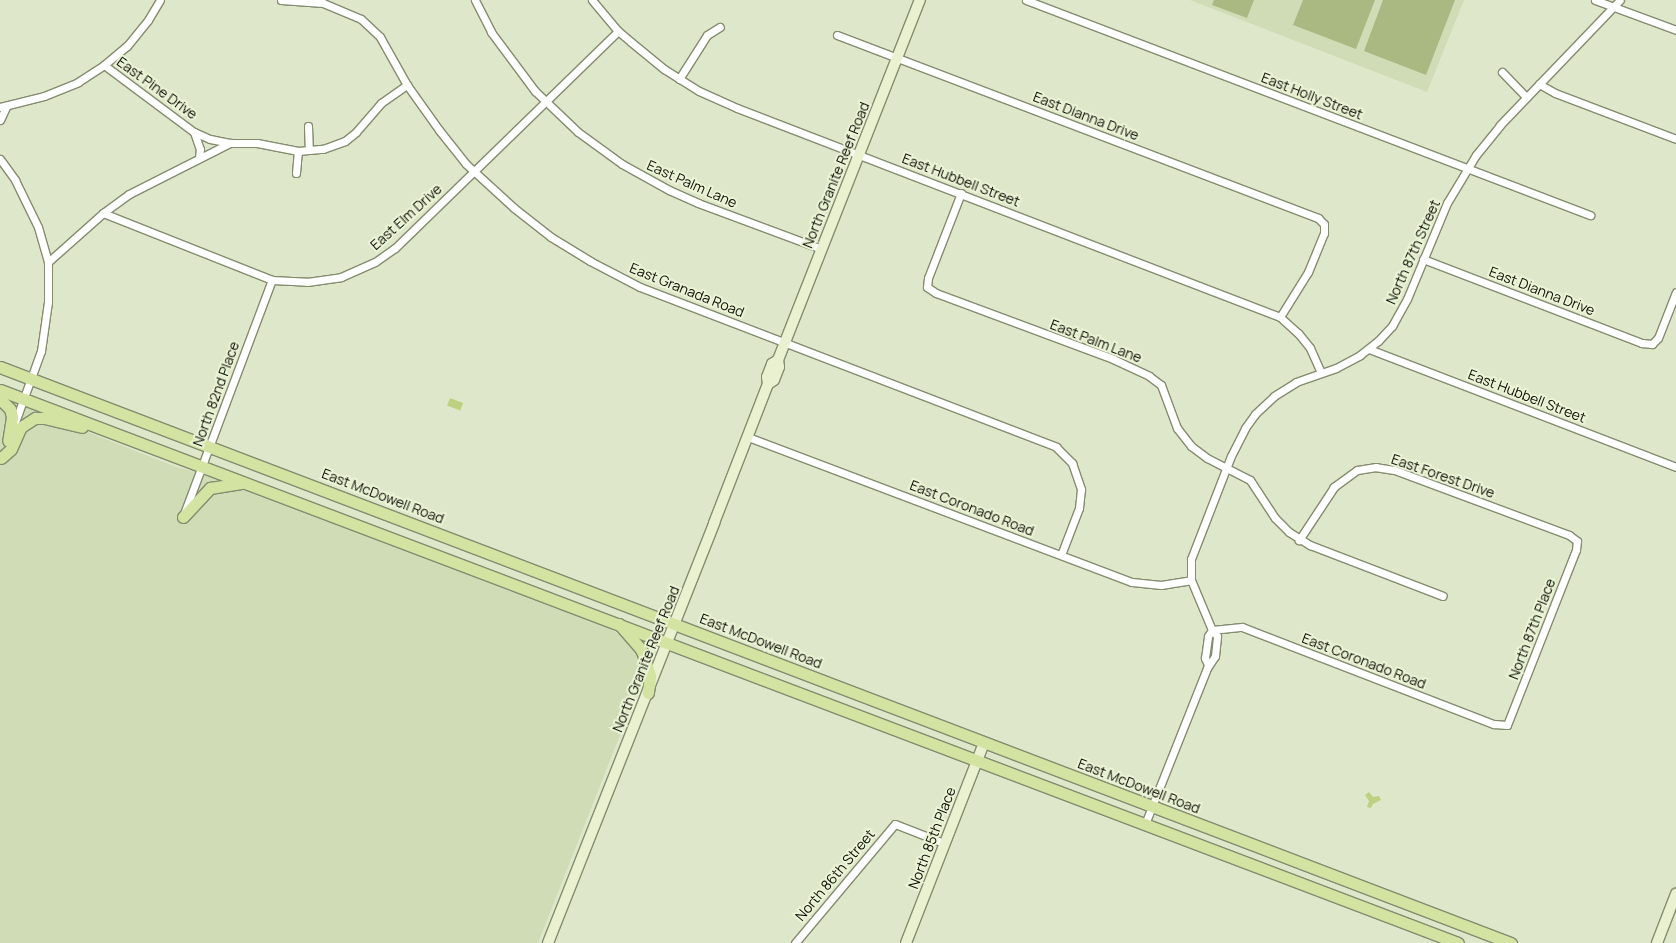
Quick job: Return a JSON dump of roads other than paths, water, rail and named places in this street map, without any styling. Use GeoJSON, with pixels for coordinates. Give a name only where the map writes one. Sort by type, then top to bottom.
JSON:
{"type":"FeatureCollection","features":[{"type":"Feature","properties":{"kind":"main road","name":"East McDowell Road"},"geometry":{"type":"LineString","coordinates":[[0,367],[1511,943]]}},
{"type":"Feature","properties":{"kind":"main road"},"geometry":{"type":"LineString","coordinates":[[0,390],[1458,943]]}},
{"type":"Feature","properties":{"kind":"main road"},"geometry":{"type":"LineString","coordinates":[[0,399],[10,409],[12,417],[8,441]]}},
{"type":"Feature","properties":{"kind":"main road"},"geometry":{"type":"LineString","coordinates":[[0,459],[11,450],[21,427],[35,418],[44,418],[133,440]]}},
{"type":"Feature","properties":{"kind":"main road"},"geometry":{"type":"LineString","coordinates":[[183,517],[210,488],[248,483]]}},
{"type":"Feature","properties":{"kind":"main road"},"geometry":{"type":"LineString","coordinates":[[444,557],[452,539]]}},
{"type":"Feature","properties":{"kind":"main road"},"geometry":{"type":"LineString","coordinates":[[618,623],[640,649],[644,657],[650,676],[648,693]]}},
{"type":"Feature","properties":{"kind":"main road"},"geometry":{"type":"LineString","coordinates":[[869,718],[875,701]]}},
{"type":"Feature","properties":{"kind":"main road"},"geometry":{"type":"LineString","coordinates":[[1250,864],[1256,846]]}},
{"type":"Feature","properties":{"kind":"main road"},"geometry":{"type":"LineString","coordinates":[[1418,928],[1426,911]]}},
{"type":"Feature","properties":{"kind":"street"},"geometry":{"type":"LineString","coordinates":[[0,120],[3,107],[44,96],[78,82],[104,65],[127,46],[148,20],[160,0]]}},
{"type":"Feature","properties":{"kind":"street","name":"East Granada Road"},"geometry":{"type":"LineString","coordinates":[[281,0],[323,3],[361,18],[380,37],[408,85],[439,130],[474,172],[514,208],[551,236],[590,261],[640,286],[1044,442],[1062,452],[1076,469],[1081,489],[1079,508],[1061,555]]}},
{"type":"Feature","properties":{"kind":"street","name":"East Palm Lane"},"geometry":{"type":"LineString","coordinates":[[475,0],[491,32],[516,67],[545,101],[578,132],[622,164],[661,186],[698,203],[822,249]]}},
{"type":"Feature","properties":{"kind":"street","name":"East Hubbell Street"},"geometry":{"type":"LineString","coordinates":[[592,0],[618,31],[679,79],[721,102],[1280,316],[1298,332],[1310,348],[1321,373]]}},
{"type":"Feature","properties":{"kind":"street","name":"North Granite Reef Road"},"geometry":{"type":"LineString","coordinates":[[548,943],[768,384],[774,380],[780,367],[778,360],[920,0]]}},
{"type":"Feature","properties":{"kind":"street","name":"East Holly Street"},"geometry":{"type":"LineString","coordinates":[[1026,0],[1590,215]]}},
{"type":"Feature","properties":{"kind":"street"},"geometry":{"type":"LineString","coordinates":[[1595,0],[1676,30]]}},
{"type":"Feature","properties":{"kind":"street","name":"North 87th Street"},"geometry":{"type":"LineString","coordinates":[[1145,824],[1208,665],[1214,661],[1217,651],[1217,636],[1212,630],[1191,580],[1193,552],[1237,441],[1260,409],[1274,396],[1296,382],[1347,363],[1369,349],[1392,326],[1401,312],[1440,217],[1467,168],[1500,125],[1620,0]]}},
{"type":"Feature","properties":{"kind":"street"},"geometry":{"type":"LineString","coordinates":[[679,79],[707,36],[720,27]]}},
{"type":"Feature","properties":{"kind":"street","name":"East Elm Drive"},"geometry":{"type":"LineString","coordinates":[[103,214],[272,280],[307,282],[341,276],[376,262],[396,248],[618,31]]}},
{"type":"Feature","properties":{"kind":"street","name":"East Dianna Drive"},"geometry":{"type":"LineString","coordinates":[[837,35],[1318,218],[1324,224],[1324,233],[1308,272],[1280,316]]}},
{"type":"Feature","properties":{"kind":"street","name":"East Pine Drive"},"geometry":{"type":"LineString","coordinates":[[104,65],[194,132],[210,139],[230,143],[257,143],[298,151],[335,147],[356,132],[381,103],[408,85]]}},
{"type":"Feature","properties":{"kind":"street"},"geometry":{"type":"LineString","coordinates":[[1502,72],[1526,97]]}},
{"type":"Feature","properties":{"kind":"street"},"geometry":{"type":"LineString","coordinates":[[1539,84],[1556,93],[1676,139]]}},
{"type":"Feature","properties":{"kind":"street"},"geometry":{"type":"LineString","coordinates":[[308,126],[309,150]]}},
{"type":"Feature","properties":{"kind":"street","name":"East Pine Drive"},"geometry":{"type":"LineString","coordinates":[[194,132],[200,149],[199,158]]}},
{"type":"Feature","properties":{"kind":"street"},"geometry":{"type":"LineString","coordinates":[[48,262],[129,194],[151,181],[189,165],[230,143]]}},
{"type":"Feature","properties":{"kind":"street"},"geometry":{"type":"LineString","coordinates":[[296,173],[298,151]]}},
{"type":"Feature","properties":{"kind":"street"},"geometry":{"type":"LineString","coordinates":[[0,159],[15,180],[38,228],[48,262],[45,329],[31,379],[0,459]]}},
{"type":"Feature","properties":{"kind":"street","name":"East Palm Lane"},"geometry":{"type":"LineString","coordinates":[[961,194],[928,278],[927,287],[936,293],[1113,359],[1149,376],[1161,385],[1177,428],[1183,437],[1208,458],[1250,480],[1275,518],[1299,540],[1443,596]]}},
{"type":"Feature","properties":{"kind":"street","name":"East Dianna Drive"},"geometry":{"type":"LineString","coordinates":[[1423,259],[1642,343],[1652,344],[1658,338],[1676,292]]}},
{"type":"Feature","properties":{"kind":"street","name":"North 82nd Place"},"geometry":{"type":"LineString","coordinates":[[183,517],[272,280]]}},
{"type":"Feature","properties":{"kind":"street","name":"East Hubbell Street"},"geometry":{"type":"LineString","coordinates":[[1369,349],[1676,466]]}},
{"type":"Feature","properties":{"kind":"street","name":"East Coronado Road"},"geometry":{"type":"LineString","coordinates":[[748,437],[1132,582],[1161,585],[1191,580]]}},
{"type":"Feature","properties":{"kind":"street","name":"East Forest Drive"},"geometry":{"type":"LineString","coordinates":[[1299,540],[1334,487],[1357,470],[1376,467],[1394,470],[1569,535],[1577,541]]}},
{"type":"Feature","properties":{"kind":"street","name":"North 87th Place"},"geometry":{"type":"LineString","coordinates":[[1507,725],[1576,550],[1577,541]]}},
{"type":"Feature","properties":{"kind":"street","name":"East Coronado Road"},"geometry":{"type":"LineString","coordinates":[[1212,630],[1242,627],[1494,724],[1507,725]]}},
{"type":"Feature","properties":{"kind":"street","name":"North 85th Place"},"geometry":{"type":"LineString","coordinates":[[906,943],[984,743]]}},
{"type":"Feature","properties":{"kind":"street","name":"North 86th Street"},"geometry":{"type":"LineString","coordinates":[[795,943],[895,824],[944,843]]}},
{"type":"Feature","properties":{"kind":"street"},"geometry":{"type":"LineString","coordinates":[[1657,943],[1676,894]]}}]}
